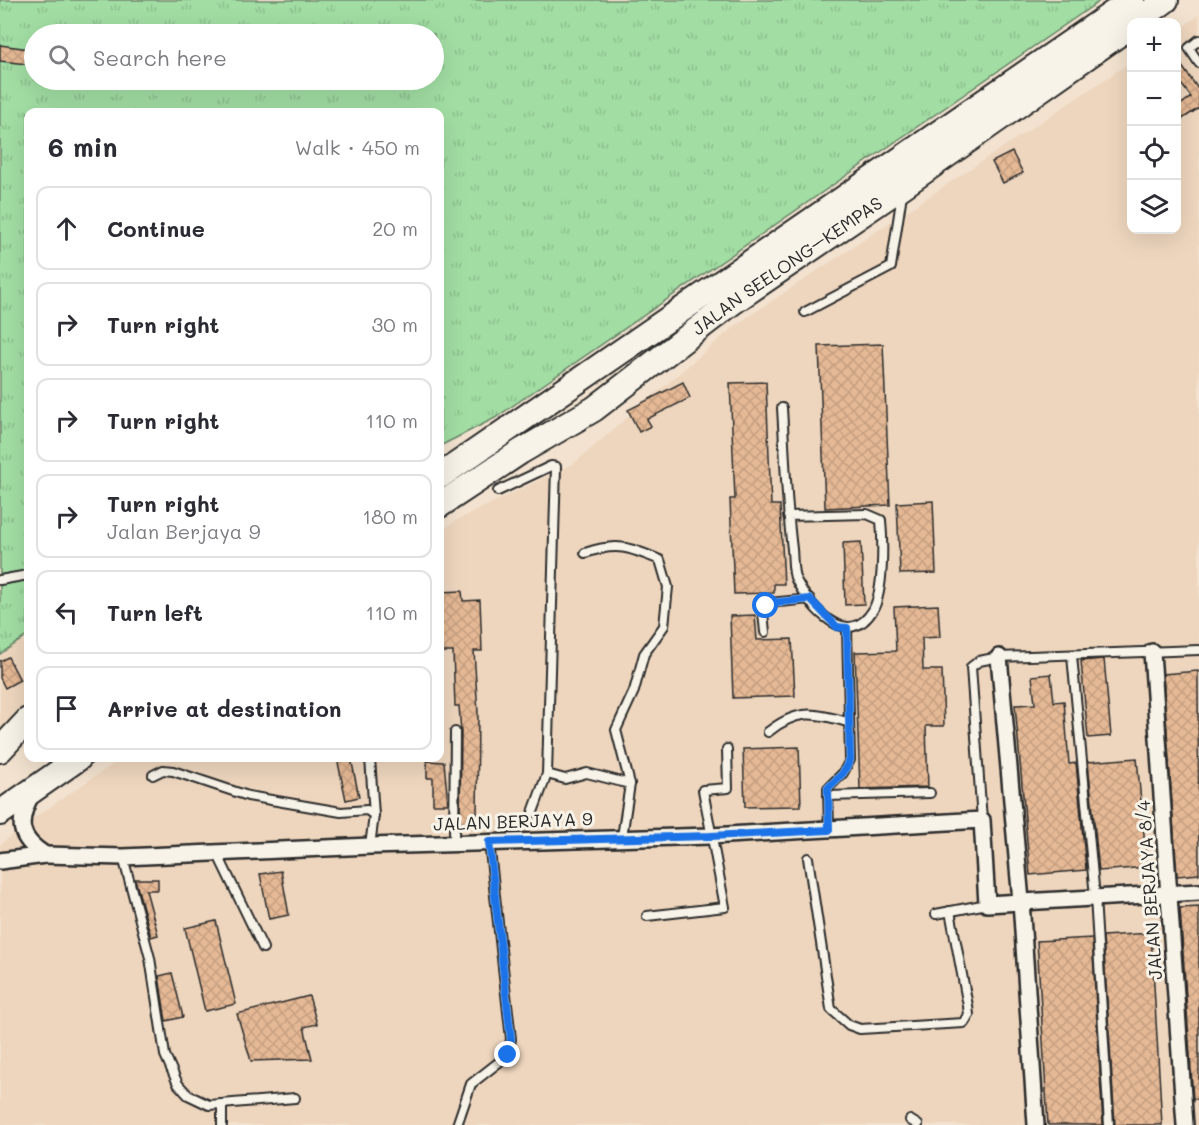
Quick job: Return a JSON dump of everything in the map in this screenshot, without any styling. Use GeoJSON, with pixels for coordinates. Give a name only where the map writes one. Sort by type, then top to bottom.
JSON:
{"type":"FeatureCollection","features":[{"type":"Feature","properties":{"kind":"main road","name":"JALAN SEELONG–KEMPAS"},"geometry":{"type":"LineString","coordinates":[[444,473],[1132,0]]}},
{"type":"Feature","properties":{"kind":"main road"},"geometry":{"type":"LineString","coordinates":[[1141,18],[1166,0]]}},
{"type":"Feature","properties":{"kind":"main road","name":"JALAN SEELONG–KEMPAS"},"geometry":{"type":"LineString","coordinates":[[444,502],[520,452],[594,409],[733,302],[1127,29]]}},
{"type":"Feature","properties":{"kind":"main road"},"geometry":{"type":"LineString","coordinates":[[0,750],[24,724]]}},
{"type":"Feature","properties":{"kind":"main road"},"geometry":{"type":"LineString","coordinates":[[0,813],[73,762]]}},
{"type":"Feature","properties":{"kind":"street","name":"JALAN BERJAYA 8/4"},"geometry":{"type":"LineString","coordinates":[[1152,652],[1171,893],[1185,1125]]}},
{"type":"Feature","properties":{"kind":"street"},"geometry":{"type":"LineString","coordinates":[[999,657],[1021,901],[1036,1125]]}},
{"type":"Feature","properties":{"kind":"street"},"geometry":{"type":"LineString","coordinates":[[34,789],[23,811],[21,821],[25,836],[33,847],[45,855]]}},
{"type":"Feature","properties":{"kind":"street"},"geometry":{"type":"LineString","coordinates":[[982,820],[987,904],[1199,892]]}},
{"type":"Feature","properties":{"kind":"street","name":"JALAN BERJAYA 9"},"geometry":{"type":"LineString","coordinates":[[0,861],[45,855],[123,857],[370,846],[710,836],[982,820]]}},
{"type":"Feature","properties":{"kind":"lane"},"geometry":{"type":"LineString","coordinates":[[1199,40],[1189,48],[1199,63]]}},
{"type":"Feature","properties":{"kind":"lane"},"geometry":{"type":"LineString","coordinates":[[805,312],[891,267],[903,186]]}},
{"type":"Feature","properties":{"kind":"lane"},"geometry":{"type":"LineString","coordinates":[[782,408],[788,516],[795,579],[810,599],[837,627],[847,628],[863,623],[874,608],[880,585],[881,520],[867,514],[788,516]]}},
{"type":"Feature","properties":{"kind":"lane"},"geometry":{"type":"LineString","coordinates":[[498,491],[551,466],[556,467],[547,774],[533,812]]}},
{"type":"Feature","properties":{"kind":"lane"},"geometry":{"type":"LineString","coordinates":[[585,553],[601,547],[624,545],[660,560],[669,587],[664,626],[644,654],[634,691],[616,729],[630,784],[622,837]]}},
{"type":"Feature","properties":{"kind":"lane"},"geometry":{"type":"LineString","coordinates":[[0,580],[24,576]]}},
{"type":"Feature","properties":{"kind":"lane"},"geometry":{"type":"LineString","coordinates":[[765,632],[763,613],[769,603],[810,599]]}},
{"type":"Feature","properties":{"kind":"lane"},"geometry":{"type":"LineString","coordinates":[[829,830],[828,788],[843,773],[850,760],[847,722],[847,628]]}},
{"type":"Feature","properties":{"kind":"lane"},"geometry":{"type":"LineString","coordinates":[[982,820],[971,667],[979,661],[999,657],[1199,650]]}},
{"type":"Feature","properties":{"kind":"lane"},"geometry":{"type":"LineString","coordinates":[[1072,656],[1095,897],[1110,1125]]}},
{"type":"Feature","properties":{"kind":"lane"},"geometry":{"type":"LineString","coordinates":[[768,732],[783,720],[815,713],[847,722]]}},
{"type":"Feature","properties":{"kind":"lane"},"geometry":{"type":"LineString","coordinates":[[454,843],[455,732]]}},
{"type":"Feature","properties":{"kind":"lane"},"geometry":{"type":"LineString","coordinates":[[647,916],[725,907],[710,836],[704,790],[728,788],[727,749]]}},
{"type":"Feature","properties":{"kind":"lane"},"geometry":{"type":"LineString","coordinates":[[370,762],[374,815],[370,846]]}},
{"type":"Feature","properties":{"kind":"lane"},"geometry":{"type":"LineString","coordinates":[[153,775],[163,770],[173,771],[248,796],[341,812],[367,810],[374,815]]}},
{"type":"Feature","properties":{"kind":"lane"},"geometry":{"type":"LineString","coordinates":[[547,774],[565,779],[587,773],[630,784]]}},
{"type":"Feature","properties":{"kind":"lane"},"geometry":{"type":"LineString","coordinates":[[828,796],[930,793]]}},
{"type":"Feature","properties":{"kind":"lane"},"geometry":{"type":"LineString","coordinates":[[457,1125],[471,1084],[508,1055],[511,1039],[489,842]]}},
{"type":"Feature","properties":{"kind":"lane"},"geometry":{"type":"LineString","coordinates":[[216,852],[263,948]]}},
{"type":"Feature","properties":{"kind":"lane"},"geometry":{"type":"LineString","coordinates":[[123,857],[150,958],[165,1054],[178,1084],[195,1099],[209,1104],[222,1105],[295,1098]]}},
{"type":"Feature","properties":{"kind":"lane"},"geometry":{"type":"LineString","coordinates":[[808,858],[831,1009],[849,1025],[860,1029],[964,1023],[969,1015],[968,1006],[950,911]]}},
{"type":"Feature","properties":{"kind":"lane"},"geometry":{"type":"LineString","coordinates":[[936,914],[987,904]]}},
{"type":"Feature","properties":{"kind":"lane"},"geometry":{"type":"LineString","coordinates":[[222,1105],[222,1125]]}},
{"type":"Feature","properties":{"kind":"lane"},"geometry":{"type":"LineString","coordinates":[[910,1120],[918,1125]]}},
{"type":"Feature","properties":{"kind":"shaded area"},"geometry":{"type":"Polygon","coordinates":[[[1199,15],[1199,1125],[0,1125],[0,845],[25,824],[116,762],[444,762],[444,529],[457,520],[573,464],[736,325],[1127,65],[1127,234],[1181,234],[1181,28],[1199,15]]]}},
{"type":"Feature","properties":{"kind":"shaded area"},"geometry":{"type":"Polygon","coordinates":[[[22,638],[24,643],[24,707],[0,730],[0,654],[22,638]]]}},
{"type":"Feature","properties":{"kind":"green space"},"geometry":{"type":"Polygon","coordinates":[[[0,0],[1101,0],[495,418],[444,444],[444,108],[24,108],[24,638],[0,654],[0,0]]]}},
{"type":"Feature","properties":{"kind":"building"},"geometry":{"type":"Polygon","coordinates":[[[0,45],[24,48],[24,64],[0,61],[0,45]]]}},
{"type":"Feature","properties":{"kind":"building"},"geometry":{"type":"Polygon","coordinates":[[[1181,65],[1199,90],[1199,108],[1181,120],[1181,104],[1191,97],[1181,84],[1181,65]]]}},
{"type":"Feature","properties":{"kind":"building"},"geometry":{"type":"Polygon","coordinates":[[[1012,152],[1023,173],[1003,183],[992,162],[1012,152]]]}},
{"type":"Feature","properties":{"kind":"building"},"geometry":{"type":"Polygon","coordinates":[[[883,344],[890,505],[825,508],[819,346],[883,344]]]}},
{"type":"Feature","properties":{"kind":"building"},"geometry":{"type":"Polygon","coordinates":[[[683,382],[690,398],[647,419],[651,426],[639,432],[628,410],[683,382]]]}},
{"type":"Feature","properties":{"kind":"building"},"geometry":{"type":"Polygon","coordinates":[[[766,382],[771,505],[780,505],[784,584],[774,584],[774,593],[734,594],[730,499],[735,499],[730,383],[766,382]]]}},
{"type":"Feature","properties":{"kind":"building"},"geometry":{"type":"Polygon","coordinates":[[[933,501],[936,573],[900,574],[897,503],[933,501]]]}},
{"type":"Feature","properties":{"kind":"building"},"geometry":{"type":"Polygon","coordinates":[[[861,542],[864,604],[845,605],[843,543],[861,542]]]}},
{"type":"Feature","properties":{"kind":"building"},"geometry":{"type":"Polygon","coordinates":[[[462,591],[463,601],[480,600],[482,651],[474,651],[478,713],[477,825],[460,825],[461,732],[459,706],[455,706],[453,652],[444,652],[444,592],[462,591]]]}},
{"type":"Feature","properties":{"kind":"building"},"geometry":{"type":"Polygon","coordinates":[[[938,605],[940,637],[922,638],[923,670],[942,670],[944,726],[926,726],[928,787],[860,789],[855,652],[896,651],[894,607],[938,605]]]}},
{"type":"Feature","properties":{"kind":"building"},"geometry":{"type":"Polygon","coordinates":[[[755,615],[757,640],[792,639],[795,696],[733,698],[730,616],[755,615]]]}},
{"type":"Feature","properties":{"kind":"building"},"geometry":{"type":"Polygon","coordinates":[[[8,657],[20,680],[5,688],[0,678],[0,661],[8,657]]]}},
{"type":"Feature","properties":{"kind":"building"},"geometry":{"type":"Polygon","coordinates":[[[1104,659],[1111,736],[1088,738],[1081,661],[1104,659]]]}},
{"type":"Feature","properties":{"kind":"building"},"geometry":{"type":"Polygon","coordinates":[[[1198,671],[1199,874],[1177,876],[1163,674],[1198,671]]]}},
{"type":"Feature","properties":{"kind":"building"},"geometry":{"type":"Polygon","coordinates":[[[1051,674],[1054,702],[1064,701],[1069,764],[1076,763],[1086,870],[1030,875],[1015,705],[1035,704],[1032,676],[1051,674]]]}},
{"type":"Feature","properties":{"kind":"building"},"geometry":{"type":"Polygon","coordinates":[[[799,747],[801,806],[745,807],[743,749],[799,747]]]}},
{"type":"Feature","properties":{"kind":"building"},"geometry":{"type":"Polygon","coordinates":[[[1137,758],[1147,867],[1099,871],[1088,762],[1137,758]]]}},
{"type":"Feature","properties":{"kind":"building"},"geometry":{"type":"Polygon","coordinates":[[[338,762],[352,762],[359,797],[346,800],[338,762]]]}},
{"type":"Feature","properties":{"kind":"building"},"geometry":{"type":"Polygon","coordinates":[[[427,762],[444,762],[448,804],[433,804],[433,778],[427,778],[427,762]]]}},
{"type":"Feature","properties":{"kind":"building"},"geometry":{"type":"Polygon","coordinates":[[[281,871],[289,915],[269,919],[260,874],[281,871]]]}},
{"type":"Feature","properties":{"kind":"building"},"geometry":{"type":"Polygon","coordinates":[[[135,879],[158,879],[158,890],[146,890],[158,935],[151,937],[135,879]]]}},
{"type":"Feature","properties":{"kind":"building"},"geometry":{"type":"Polygon","coordinates":[[[1199,907],[1199,1099],[1193,1099],[1180,908],[1199,907]]]}},
{"type":"Feature","properties":{"kind":"building"},"geometry":{"type":"Polygon","coordinates":[[[216,921],[236,1004],[205,1011],[185,928],[216,921]]]}},
{"type":"Feature","properties":{"kind":"building"},"geometry":{"type":"Polygon","coordinates":[[[1151,933],[1162,1125],[1115,1125],[1103,936],[1151,933]]]}},
{"type":"Feature","properties":{"kind":"building"},"geometry":{"type":"Polygon","coordinates":[[[1092,938],[1103,1125],[1048,1125],[1037,941],[1092,938]]]}},
{"type":"Feature","properties":{"kind":"building"},"geometry":{"type":"Polygon","coordinates":[[[172,973],[183,1017],[166,1021],[159,976],[172,973]]]}},
{"type":"Feature","properties":{"kind":"building"},"geometry":{"type":"Polygon","coordinates":[[[309,996],[317,1024],[304,1027],[312,1059],[251,1061],[237,1014],[309,996]]]}},
{"type":"Feature","properties":{"kind":"route"},"geometry":{"type":"LineString","coordinates":[[508,1055],[511,1039],[489,842],[829,830],[828,788],[843,773],[850,760],[847,722],[847,628],[837,627],[815,607],[810,599],[769,603],[766,606]]}}]}
